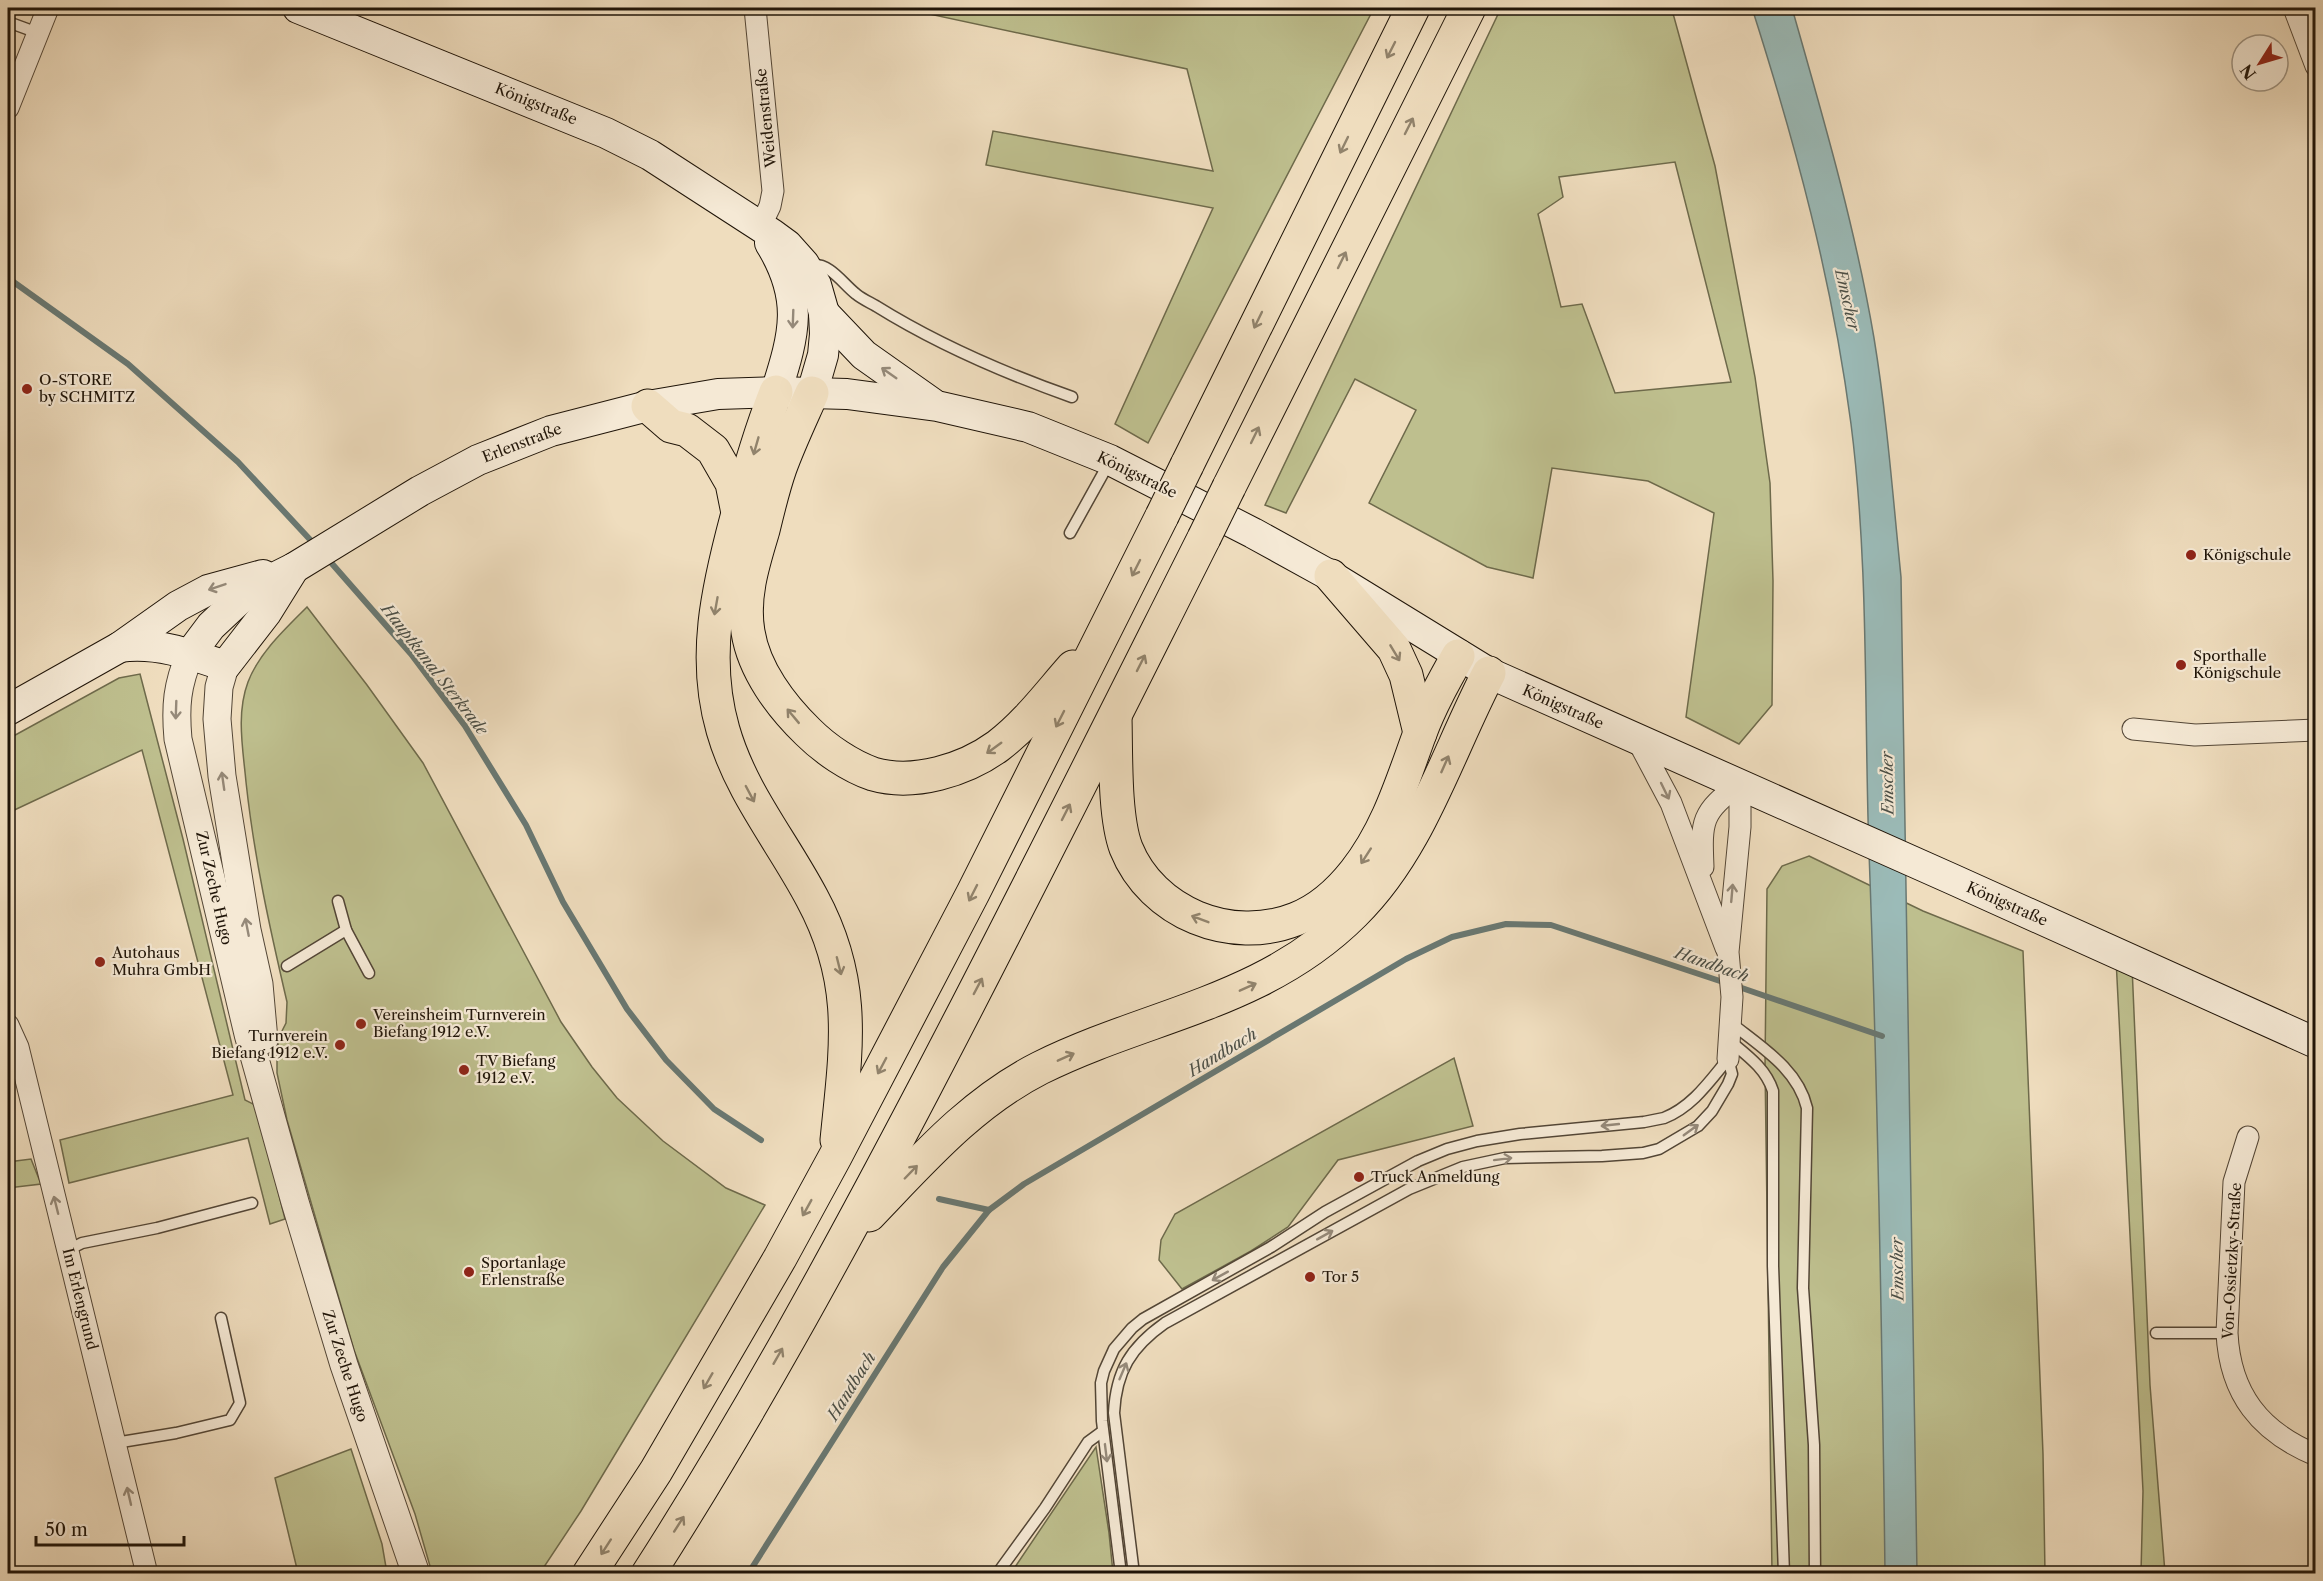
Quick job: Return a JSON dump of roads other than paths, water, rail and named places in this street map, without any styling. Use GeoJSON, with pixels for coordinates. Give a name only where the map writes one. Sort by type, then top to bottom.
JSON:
{"type":"FeatureCollection","features":[{"type":"Feature","properties":{"kind":"highway"},"geometry":{"type":"LineString","coordinates":[[589,1574],[656,1472],[780,1258],[835,1157],[973,892],[1413,8]]}},
{"type":"Feature","properties":{"kind":"highway"},"geometry":{"type":"LineString","coordinates":[[648,1574],[694,1501],[841,1244],[1012,921],[1469,8]]}},
{"type":"Feature","properties":{"kind":"highway"},"geometry":{"type":"LineString","coordinates":[[777,392],[757,441],[715,607],[712,641],[713,681],[723,730],[734,762],[755,804],[812,897],[825,924],[840,968],[847,1033],[835,1157]]}},
{"type":"Feature","properties":{"kind":"highway"},"geometry":{"type":"LineString","coordinates":[[812,393],[780,468],[753,564],[746,599],[748,633],[758,664],[794,718],[816,739],[854,765],[873,774],[921,776],[953,770],[982,756],[1013,733],[1105,629]]}},
{"type":"Feature","properties":{"kind":"highway"},"geometry":{"type":"LineString","coordinates":[[648,406],[671,426],[687,430],[713,450],[732,483],[738,513]]}},
{"type":"Feature","properties":{"kind":"highway"},"geometry":{"type":"LineString","coordinates":[[1331,576],[1394,649],[1406,675],[1420,733]]}},
{"type":"Feature","properties":{"kind":"highway"},"geometry":{"type":"LineString","coordinates":[[1114,716],[1120,823],[1126,847],[1138,870],[1161,897],[1188,915],[1235,928],[1262,927],[1294,920],[1325,903],[1341,889],[1366,857],[1384,827],[1404,780],[1420,733],[1441,686],[1458,656]]}},
{"type":"Feature","properties":{"kind":"highway"},"geometry":{"type":"LineString","coordinates":[[841,1244],[941,1140],[994,1095],[1040,1068],[1071,1054],[1259,982],[1309,953],[1333,934],[1367,899],[1396,860],[1421,817],[1489,673]]}},
{"type":"Feature","properties":{"kind":"main road","name":"Königstraße"},"geometry":{"type":"LineString","coordinates":[[298,8],[606,133],[650,155],[760,227],[795,269],[816,285],[824,312],[825,334],[823,355],[812,393]]}},
{"type":"Feature","properties":{"kind":"main road","name":"Königstraße"},"geometry":{"type":"LineString","coordinates":[[795,269],[792,335],[777,392],[847,394],[937,406],[996,418],[1028,427],[1110,460],[1253,533],[1331,576],[1489,673],[2316,1043]]}},
{"type":"Feature","properties":{"kind":"main road"},"geometry":{"type":"LineString","coordinates":[[824,312],[864,355],[937,406]]}},
{"type":"Feature","properties":{"kind":"main road","name":"Erlenstraße"},"geometry":{"type":"LineString","coordinates":[[190,654],[211,626],[243,596],[478,460],[551,431],[648,406],[718,394],[777,392]]}},
{"type":"Feature","properties":{"kind":"main road","name":"Erlenstraße"},"geometry":{"type":"LineString","coordinates":[[8,710],[120,647],[178,606],[208,590],[294,568]]}},
{"type":"Feature","properties":{"kind":"main road","name":"Erlenstraße"},"geometry":{"type":"LineString","coordinates":[[120,647],[138,645],[161,647],[225,666],[266,613],[294,568]]}},
{"type":"Feature","properties":{"kind":"street"},"geometry":{"type":"LineString","coordinates":[[8,108],[48,8]]}},
{"type":"Feature","properties":{"kind":"street","name":"Weidenstraße"},"geometry":{"type":"LineString","coordinates":[[755,8],[773,191],[771,206],[760,227]]}},
{"type":"Feature","properties":{"kind":"street"},"geometry":{"type":"LineString","coordinates":[[2294,8],[2316,66]]}},
{"type":"Feature","properties":{"kind":"street","name":"Zur Zeche Hugo"},"geometry":{"type":"LineString","coordinates":[[190,654],[178,689],[175,712],[178,740],[248,1034],[340,1354],[416,1574]]}},
{"type":"Feature","properties":{"kind":"street","name":"Zur Zeche Hugo"},"geometry":{"type":"LineString","coordinates":[[225,666],[219,687],[218,719],[222,776],[247,930],[259,984],[274,1122]]}},
{"type":"Feature","properties":{"kind":"street"},"geometry":{"type":"LineString","coordinates":[[2133,729],[2195,735],[2316,730]]}},
{"type":"Feature","properties":{"kind":"street"},"geometry":{"type":"LineString","coordinates":[[1637,739],[1671,803],[1704,885],[1729,961]]}},
{"type":"Feature","properties":{"kind":"street"},"geometry":{"type":"LineString","coordinates":[[1704,885],[1701,833],[1704,822],[1715,804],[1740,784]]}},
{"type":"Feature","properties":{"kind":"street"},"geometry":{"type":"LineString","coordinates":[[1730,1041],[1732,997],[1729,961],[1740,827],[1740,784]]}},
{"type":"Feature","properties":{"kind":"street","name":"Im Erlengrund"},"geometry":{"type":"LineString","coordinates":[[8,1025],[18,1047],[147,1574]]}},
{"type":"Feature","properties":{"kind":"street","name":"Von-Ossietzky-Straße"},"geometry":{"type":"LineString","coordinates":[[2248,1137],[2234,1182],[2227,1333],[2233,1374],[2252,1410],[2266,1427],[2282,1439],[2316,1455]]}},
{"type":"Feature","properties":{"kind":"lane"},"geometry":{"type":"LineString","coordinates":[[8,22],[38,33]]}},
{"type":"Feature","properties":{"kind":"lane"},"geometry":{"type":"LineString","coordinates":[[795,269],[819,264],[838,276],[856,294],[947,346],[1024,380],[1072,397]]}},
{"type":"Feature","properties":{"kind":"lane"},"geometry":{"type":"LineString","coordinates":[[1070,533],[1110,460]]}},
{"type":"Feature","properties":{"kind":"lane"},"geometry":{"type":"LineString","coordinates":[[338,901],[346,930],[369,974]]}},
{"type":"Feature","properties":{"kind":"lane"},"geometry":{"type":"LineString","coordinates":[[287,966],[346,930]]}},
{"type":"Feature","properties":{"kind":"lane"},"geometry":{"type":"LineString","coordinates":[[1121,1574],[1103,1431],[1101,1383],[1114,1349],[1132,1328],[1143,1319],[1271,1247],[1325,1212],[1418,1161],[1477,1141],[1664,1118],[1679,1112],[1703,1090],[1730,1041]]}},
{"type":"Feature","properties":{"kind":"lane"},"geometry":{"type":"LineString","coordinates":[[1134,1574],[1114,1413],[1115,1395],[1127,1362],[1142,1340],[1165,1323],[1409,1189],[1463,1167],[1505,1158],[1602,1156],[1643,1153],[1659,1149],[1698,1126],[1712,1111],[1732,1074],[1730,1041]]}},
{"type":"Feature","properties":{"kind":"lane"},"geometry":{"type":"LineString","coordinates":[[1730,1041],[1761,1068],[1770,1081],[1773,1091],[1773,1266],[1784,1574]]}},
{"type":"Feature","properties":{"kind":"lane"},"geometry":{"type":"LineString","coordinates":[[1730,1041],[1774,1057],[1799,1086],[1807,1108],[1803,1288],[1814,1445],[1815,1574]]}},
{"type":"Feature","properties":{"kind":"lane"},"geometry":{"type":"LineString","coordinates":[[68,1250],[82,1244],[157,1228],[252,1203]]}},
{"type":"Feature","properties":{"kind":"lane"},"geometry":{"type":"LineString","coordinates":[[115,1443],[176,1433],[230,1420],[240,1403],[221,1318]]}},
{"type":"Feature","properties":{"kind":"lane"},"geometry":{"type":"LineString","coordinates":[[2156,1333],[2227,1333]]}},
{"type":"Feature","properties":{"kind":"lane"},"geometry":{"type":"LineString","coordinates":[[997,1574],[1045,1508],[1088,1442],[1103,1431]]}},
{"type":"Feature","properties":{"kind":"water","name":"Emscher"},"geometry":{"type":"Polygon","coordinates":[[[1752,8],[1792,8],[1838,172],[1858,255],[1883,398],[1901,577],[1917,1573],[1885,1573],[1865,637],[1857,477],[1843,370],[1823,265],[1798,162],[1752,8]]]}},
{"type":"Feature","properties":{"kind":"waterway","name":"Hauptkanal Sterkrade"},"geometry":{"type":"LineString","coordinates":[[8,278],[128,364],[238,462],[316,546]]}},
{"type":"Feature","properties":{"kind":"waterway","name":"Hauptkanal Sterkrade"},"geometry":{"type":"LineString","coordinates":[[327,558],[411,654],[465,726],[526,825],[563,902],[627,1009],[666,1060],[714,1109],[761,1140]]}},
{"type":"Feature","properties":{"kind":"waterway","name":"Handbach"},"geometry":{"type":"LineString","coordinates":[[748,1574],[943,1267],[989,1210],[1024,1184],[1406,959],[1452,937],[1506,924],[1551,925],[1726,983]]}},
{"type":"Feature","properties":{"kind":"waterway","name":"Handbach"},"geometry":{"type":"LineString","coordinates":[[1736,986],[1882,1036]]}},
{"type":"Feature","properties":{"kind":"waterway","name":"Hauptkanal Sterkrade"},"geometry":{"type":"LineString","coordinates":[[939,1199],[989,1210]]}},
{"type":"Feature","properties":{"kind":"place","name":"O-STORE by SCHMITZ"},"geometry":{"type":"Point","coordinates":[27,389]}},
{"type":"Feature","properties":{"kind":"place","name":"Königschule"},"geometry":{"type":"Point","coordinates":[2191,555]}},
{"type":"Feature","properties":{"kind":"place","name":"Sporthalle Königschule"},"geometry":{"type":"Point","coordinates":[2181,665]}},
{"type":"Feature","properties":{"kind":"place","name":"Autohaus Muhra GmbH"},"geometry":{"type":"Point","coordinates":[100,962]}},
{"type":"Feature","properties":{"kind":"place","name":"Vereinsheim Turnverein Biefang 1912 e.V."},"geometry":{"type":"Point","coordinates":[361,1024]}},
{"type":"Feature","properties":{"kind":"place","name":"Turnverein Biefang 1912 e.V."},"geometry":{"type":"Point","coordinates":[340,1045]}},
{"type":"Feature","properties":{"kind":"place","name":"TV Biefang 1912 e.V."},"geometry":{"type":"Point","coordinates":[464,1070]}},
{"type":"Feature","properties":{"kind":"place","name":"Truck Anmeldung"},"geometry":{"type":"Point","coordinates":[1359,1177]}},
{"type":"Feature","properties":{"kind":"place","name":"Sportanlage Erlenstraße"},"geometry":{"type":"Point","coordinates":[469,1272]}},
{"type":"Feature","properties":{"kind":"place","name":"Tor 5"},"geometry":{"type":"Point","coordinates":[1310,1277]}}]}
